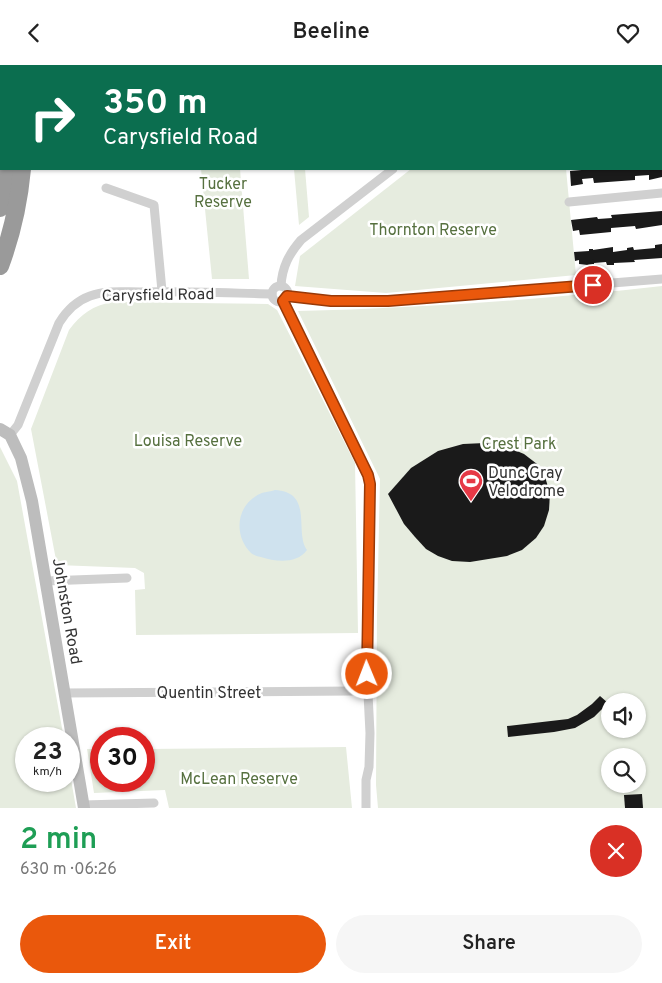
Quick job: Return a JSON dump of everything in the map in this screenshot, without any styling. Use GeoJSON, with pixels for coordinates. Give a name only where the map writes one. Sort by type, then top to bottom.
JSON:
{"type":"FeatureCollection","features":[{"type":"Feature","properties":{"kind":"highway"},"geometry":{"type":"LineString","coordinates":[[0,266],[8,245],[5,211],[5,170]]}},
{"type":"Feature","properties":{"kind":"highway"},"geometry":{"type":"LineString","coordinates":[[5,211],[22,170]]}},
{"type":"Feature","properties":{"kind":"street"},"geometry":{"type":"LineString","coordinates":[[281,286],[285,263],[301,240],[393,170]]}},
{"type":"Feature","properties":{"kind":"street"},"geometry":{"type":"LineString","coordinates":[[106,188],[154,205],[162,291]]}},
{"type":"Feature","properties":{"kind":"street"},"geometry":{"type":"LineString","coordinates":[[568,202],[662,193]]}},
{"type":"Feature","properties":{"kind":"street"},"geometry":{"type":"LineString","coordinates":[[281,286],[274,289],[272,294],[275,301],[285,299],[388,301],[662,279]]}},
{"type":"Feature","properties":{"kind":"street"},"geometry":{"type":"LineString","coordinates":[[281,286],[287,290],[285,299],[368,475],[370,484],[366,655],[370,733],[366,808]]}},
{"type":"Feature","properties":{"kind":"street","name":"Carysfield Road"},"geometry":{"type":"LineString","coordinates":[[5,432],[18,425],[58,323],[75,303],[96,294],[112,292],[162,291],[272,294]]}},
{"type":"Feature","properties":{"kind":"street","name":"Johnston Road"},"geometry":{"type":"LineString","coordinates":[[5,432],[22,457],[25,471],[46,581],[84,807]]}},
{"type":"Feature","properties":{"kind":"street"},"geometry":{"type":"LineString","coordinates":[[46,581],[127,578]]}},
{"type":"Feature","properties":{"kind":"street","name":"Quentin Street"},"geometry":{"type":"LineString","coordinates":[[65,693],[353,691]]}},
{"type":"Feature","properties":{"kind":"street"},"geometry":{"type":"LineString","coordinates":[[84,807],[154,803]]}},
{"type":"Feature","properties":{"kind":"green space","name":"Tucker Reserve"},"geometry":{"type":"Polygon","coordinates":[[[201,170],[240,170],[249,279],[212,279],[201,170]]]}},
{"type":"Feature","properties":{"kind":"green space","name":"Tucker Reserve"},"geometry":{"type":"Polygon","coordinates":[[[294,170],[305,170],[309,217],[299,225],[294,170]]]}},
{"type":"Feature","properties":{"kind":"green space","name":"Thornton Reserve"},"geometry":{"type":"Polygon","coordinates":[[[410,170],[566,170],[576,275],[386,293],[295,286],[300,256],[410,170]]]}},
{"type":"Feature","properties":{"kind":"green space","name":"Crest Park"},"geometry":{"type":"Polygon","coordinates":[[[662,286],[662,808],[378,808],[376,785],[377,617],[380,479],[298,311],[480,303],[662,286]]]}},
{"type":"Feature","properties":{"kind":"green space","name":"Louisa Reserve"},"geometry":{"type":"Polygon","coordinates":[[[113,302],[268,304],[277,310],[355,463],[358,633],[136,635],[135,590],[145,589],[144,573],[135,568],[57,565],[31,429],[69,330],[88,311],[99,305],[113,302]]]}},
{"type":"Feature","properties":{"kind":"green space"},"geometry":{"type":"Polygon","coordinates":[[[0,447],[17,481],[62,727],[15,727],[15,792],[73,792],[76,808],[0,808],[0,447]]]}},
{"type":"Feature","properties":{"kind":"green space","name":"McLean Reserve"},"geometry":{"type":"Polygon","coordinates":[[[346,747],[352,808],[169,808],[165,790],[155,790],[155,749],[346,747]]]}},
{"type":"Feature","properties":{"kind":"green space","name":"McLean Reserve"},"geometry":{"type":"Polygon","coordinates":[[[87,749],[90,749],[90,768],[87,749]]]}},
{"type":"Feature","properties":{"kind":"water"},"geometry":{"type":"Polygon","coordinates":[[[275,490],[287,492],[295,498],[299,505],[303,542],[307,550],[303,555],[292,560],[267,559],[251,553],[242,539],[240,531],[241,515],[249,501],[260,494],[275,490]]]}},
{"type":"Feature","properties":{"kind":"building"},"geometry":{"type":"Polygon","coordinates":[[[662,170],[662,177],[649,180],[649,175],[635,176],[635,180],[594,183],[593,178],[582,179],[583,184],[571,186],[570,171],[662,170]]]}},
{"type":"Feature","properties":{"kind":"building"},"geometry":{"type":"Polygon","coordinates":[[[662,211],[662,225],[636,229],[635,226],[611,228],[611,232],[580,235],[579,230],[573,231],[571,220],[597,217],[598,219],[612,218],[611,215],[662,211]]]}},
{"type":"Feature","properties":{"kind":"building"},"geometry":{"type":"Polygon","coordinates":[[[662,244],[662,258],[634,260],[635,262],[614,263],[614,265],[607,265],[606,262],[594,263],[594,265],[588,266],[579,264],[579,260],[575,261],[574,252],[589,251],[589,249],[613,247],[613,252],[633,247],[634,250],[655,248],[655,245],[662,244]]]}},
{"type":"Feature","properties":{"kind":"building","name":"Dunc Gray Velodrome"},"geometry":{"type":"Polygon","coordinates":[[[485,443],[505,446],[524,454],[537,464],[545,477],[550,493],[549,510],[544,526],[536,538],[522,550],[507,556],[470,562],[452,561],[426,549],[404,524],[388,494],[411,468],[438,451],[463,444],[485,443]]]}},
{"type":"Feature","properties":{"kind":"building"},"geometry":{"type":"Polygon","coordinates":[[[601,697],[601,710],[594,717],[575,728],[508,737],[507,726],[568,719],[601,697]]]}},
{"type":"Feature","properties":{"kind":"building"},"geometry":{"type":"Polygon","coordinates":[[[642,794],[643,808],[625,808],[624,795],[642,794]]]}},
{"type":"Feature","properties":{"kind":"place","name":"Dunc Gray Velodrome"},"geometry":{"type":"Point","coordinates":[471,502]}},
{"type":"Feature","properties":{"kind":"route"},"geometry":{"type":"LineString","coordinates":[[367,674],[370,484],[368,475],[289,317],[283,301],[287,296],[331,301],[388,301],[593,285]]}}]}
